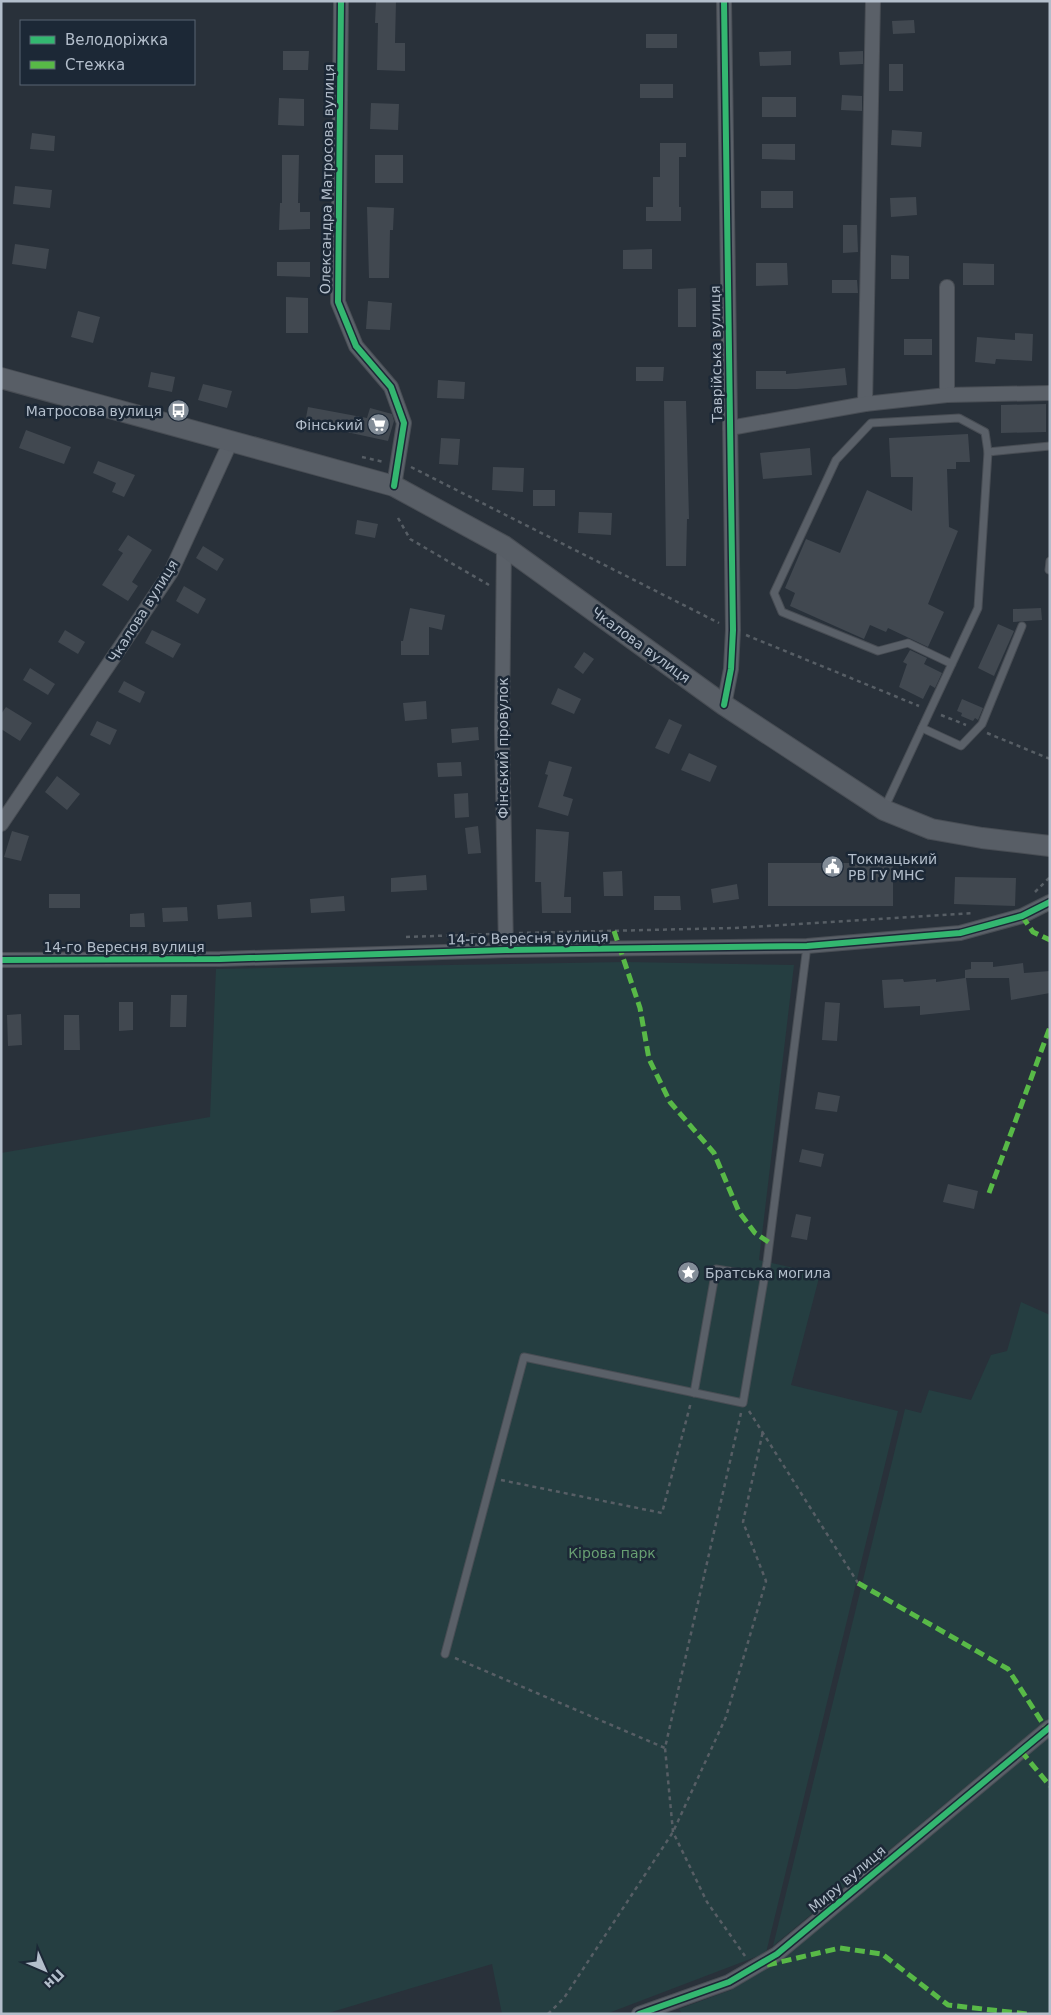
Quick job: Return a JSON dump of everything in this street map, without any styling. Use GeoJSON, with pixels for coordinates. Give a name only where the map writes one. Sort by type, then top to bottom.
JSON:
{"type":"FeatureCollection","features":[{"type":"Feature","properties":{"kind":"main road","name":"Чкалова вулиця"},"geometry":{"type":"LineString","coordinates":[[1,378],[394,486],[504,546],[724,705],[884,810],[931,829],[982,838],[1050,846]]}},
{"type":"Feature","properties":{"kind":"street","name":"Олександра Матросова вулиця"},"geometry":{"type":"LineString","coordinates":[[341,1],[338,302],[356,346],[391,387],[404,423],[394,486]]}},
{"type":"Feature","properties":{"kind":"street","name":"Таврійська вулиця"},"geometry":{"type":"LineString","coordinates":[[724,1],[733,630],[731,669],[724,705]]}},
{"type":"Feature","properties":{"kind":"street"},"geometry":{"type":"LineString","coordinates":[[865,404],[873,1]]}},
{"type":"Feature","properties":{"kind":"street"},"geometry":{"type":"LineString","coordinates":[[946,395],[947,287]]}},
{"type":"Feature","properties":{"kind":"street"},"geometry":{"type":"LineString","coordinates":[[730,428],[865,404],[946,395],[1050,393]]}},
{"type":"Feature","properties":{"kind":"street","name":"Чкалова вулиця"},"geometry":{"type":"LineString","coordinates":[[1,824],[170,572],[231,441]]}},
{"type":"Feature","properties":{"kind":"street","name":"Фінський провулок"},"geometry":{"type":"LineString","coordinates":[[504,546],[502,729],[506,950]]}},
{"type":"Feature","properties":{"kind":"street","name":"14-го Вересня вулиця"},"geometry":{"type":"LineString","coordinates":[[1,960],[220,959],[506,950],[807,946],[960,933],[1022,916],[1050,902]]}},
{"type":"Feature","properties":{"kind":"street","name":"Миру вулиця"},"geometry":{"type":"LineString","coordinates":[[639,2014],[728,1982],[777,1954],[1050,1727]]}},
{"type":"Feature","properties":{"kind":"lane"},"geometry":{"type":"LineString","coordinates":[[884,810],[930,710],[952,664],[978,608],[988,452],[985,432],[959,418],[870,424],[836,460],[774,593],[782,612],[878,651],[908,643],[952,664]]}},
{"type":"Feature","properties":{"kind":"lane"},"geometry":{"type":"LineString","coordinates":[[988,452],[1050,446]]}},
{"type":"Feature","properties":{"kind":"lane"},"geometry":{"type":"LineString","coordinates":[[1049,570],[1050,561]]}},
{"type":"Feature","properties":{"kind":"lane"},"geometry":{"type":"LineString","coordinates":[[922,728],[961,746],[982,724],[1022,626]]}},
{"type":"Feature","properties":{"kind":"lane"},"geometry":{"type":"LineString","coordinates":[[445,1654],[524,1358],[743,1403],[765,1278],[807,946]]}},
{"type":"Feature","properties":{"kind":"lane"},"geometry":{"type":"LineString","coordinates":[[694,1392],[716,1269],[765,1278]]}},
{"type":"Feature","properties":{"kind":"path"},"geometry":{"type":"LineString","coordinates":[[358,456],[412,467],[733,630],[1050,759]]}},
{"type":"Feature","properties":{"kind":"path"},"geometry":{"type":"LineString","coordinates":[[412,458],[412,467]]}},
{"type":"Feature","properties":{"kind":"path"},"geometry":{"type":"LineString","coordinates":[[398,518],[410,539],[489,584],[489,594]]}},
{"type":"Feature","properties":{"kind":"path"},"geometry":{"type":"LineString","coordinates":[[1031,897],[1050,877]]}},
{"type":"Feature","properties":{"kind":"path"},"geometry":{"type":"LineString","coordinates":[[405,937],[734,928],[979,913]]}},
{"type":"Feature","properties":{"kind":"path"},"geometry":{"type":"LineString","coordinates":[[492,1478],[662,1513],[694,1392]]}},
{"type":"Feature","properties":{"kind":"path"},"geometry":{"type":"LineString","coordinates":[[743,1403],[763,1431],[858,1583]]}},
{"type":"Feature","properties":{"kind":"path"},"geometry":{"type":"LineString","coordinates":[[743,1403],[665,1748],[673,1832],[707,1902],[754,1968]]}},
{"type":"Feature","properties":{"kind":"path"},"geometry":{"type":"LineString","coordinates":[[548,2014],[564,1998],[673,1832],[726,1717],[766,1581],[743,1522],[763,1431]]}},
{"type":"Feature","properties":{"kind":"path"},"geometry":{"type":"LineString","coordinates":[[445,1654],[665,1748]]}},
{"type":"Feature","properties":{"kind":"green space","name":"Кірова парк"},"geometry":{"type":"Polygon","coordinates":[[[626,962],[794,965],[759,1260],[820,1274],[791,1385],[898,1411],[766,1953],[606,2014],[502,2014],[492,1964],[325,2014],[1,2014],[1,1153],[210,1117],[216,969],[626,962]]]}},
{"type":"Feature","properties":{"kind":"green space"},"geometry":{"type":"Polygon","coordinates":[[[1021,1302],[1050,1315],[1050,1717],[773,1946],[905,1409],[921,1413],[929,1390],[971,1400],[991,1355],[1007,1351],[1021,1302]]]}},
{"type":"Feature","properties":{"kind":"green space"},"geometry":{"type":"Polygon","coordinates":[[[1050,1736],[1050,2014],[682,2014],[679,2009],[731,1990],[779,1960],[1050,1736]]]}},
{"type":"Feature","properties":{"kind":"building"},"geometry":{"type":"Polygon","coordinates":[[[376,1],[396,1],[395,43],[405,43],[405,71],[377,70],[378,23],[375,23],[376,1]]]}},
{"type":"Feature","properties":{"kind":"building"},"geometry":{"type":"Polygon","coordinates":[[[914,20],[915,33],[893,34],[892,21],[914,20]]]}},
{"type":"Feature","properties":{"kind":"building"},"geometry":{"type":"Polygon","coordinates":[[[646,34],[677,34],[677,48],[646,48],[646,34]]]}},
{"type":"Feature","properties":{"kind":"building"},"geometry":{"type":"Polygon","coordinates":[[[283,51],[309,51],[308,70],[283,70],[283,51]]]}},
{"type":"Feature","properties":{"kind":"building"},"geometry":{"type":"Polygon","coordinates":[[[791,51],[791,65],[760,66],[759,52],[791,51]]]}},
{"type":"Feature","properties":{"kind":"building"},"geometry":{"type":"Polygon","coordinates":[[[863,51],[863,64],[840,65],[839,52],[863,51]]]}},
{"type":"Feature","properties":{"kind":"building"},"geometry":{"type":"Polygon","coordinates":[[[889,64],[903,64],[903,91],[889,91],[889,64]]]}},
{"type":"Feature","properties":{"kind":"building"},"geometry":{"type":"Polygon","coordinates":[[[640,84],[673,84],[673,98],[640,98],[640,84]]]}},
{"type":"Feature","properties":{"kind":"building"},"geometry":{"type":"Polygon","coordinates":[[[842,95],[862,96],[862,111],[841,110],[842,95]]]}},
{"type":"Feature","properties":{"kind":"building"},"geometry":{"type":"Polygon","coordinates":[[[762,97],[796,97],[796,117],[762,117],[762,97]]]}},
{"type":"Feature","properties":{"kind":"building"},"geometry":{"type":"Polygon","coordinates":[[[279,98],[304,99],[304,126],[278,125],[279,98]]]}},
{"type":"Feature","properties":{"kind":"building"},"geometry":{"type":"Polygon","coordinates":[[[371,103],[399,104],[398,130],[370,129],[371,103]]]}},
{"type":"Feature","properties":{"kind":"building"},"geometry":{"type":"Polygon","coordinates":[[[892,130],[922,132],[921,147],[891,145],[892,130]]]}},
{"type":"Feature","properties":{"kind":"building"},"geometry":{"type":"Polygon","coordinates":[[[32,133],[55,136],[54,151],[30,149],[32,133]]]}},
{"type":"Feature","properties":{"kind":"building"},"geometry":{"type":"Polygon","coordinates":[[[660,143],[686,143],[686,157],[679,157],[679,207],[681,207],[681,221],[646,221],[646,207],[653,207],[653,177],[660,177],[660,143]]]}},
{"type":"Feature","properties":{"kind":"building"},"geometry":{"type":"Polygon","coordinates":[[[762,144],[795,144],[795,160],[762,159],[762,144]]]}},
{"type":"Feature","properties":{"kind":"building"},"geometry":{"type":"Polygon","coordinates":[[[282,155],[299,155],[298,203],[300,203],[300,212],[310,212],[310,229],[279,230],[280,203],[282,203],[282,155]]]}},
{"type":"Feature","properties":{"kind":"building"},"geometry":{"type":"Polygon","coordinates":[[[375,155],[403,155],[403,183],[375,183],[375,155]]]}},
{"type":"Feature","properties":{"kind":"building"},"geometry":{"type":"Polygon","coordinates":[[[15,186],[52,190],[50,208],[13,204],[15,186]]]}},
{"type":"Feature","properties":{"kind":"building"},"geometry":{"type":"Polygon","coordinates":[[[761,191],[793,191],[793,208],[761,208],[761,191]]]}},
{"type":"Feature","properties":{"kind":"building"},"geometry":{"type":"Polygon","coordinates":[[[916,197],[917,215],[891,217],[890,198],[916,197]]]}},
{"type":"Feature","properties":{"kind":"building"},"geometry":{"type":"Polygon","coordinates":[[[367,207],[394,208],[393,230],[390,230],[389,278],[369,278],[367,207]]]}},
{"type":"Feature","properties":{"kind":"building"},"geometry":{"type":"Polygon","coordinates":[[[843,225],[857,225],[858,252],[843,253],[843,225]]]}},
{"type":"Feature","properties":{"kind":"building"},"geometry":{"type":"Polygon","coordinates":[[[15,244],[49,249],[46,269],[12,264],[15,244]]]}},
{"type":"Feature","properties":{"kind":"building"},"geometry":{"type":"Polygon","coordinates":[[[652,249],[652,269],[623,269],[623,250],[652,249]]]}},
{"type":"Feature","properties":{"kind":"building"},"geometry":{"type":"Polygon","coordinates":[[[891,255],[909,256],[909,279],[891,279],[891,255]]]}},
{"type":"Feature","properties":{"kind":"building"},"geometry":{"type":"Polygon","coordinates":[[[277,262],[310,262],[310,277],[277,276],[277,262]]]}},
{"type":"Feature","properties":{"kind":"building"},"geometry":{"type":"Polygon","coordinates":[[[756,263],[787,263],[788,285],[756,286],[756,263]]]}},
{"type":"Feature","properties":{"kind":"building"},"geometry":{"type":"Polygon","coordinates":[[[963,263],[994,264],[994,285],[963,285],[963,263]]]}},
{"type":"Feature","properties":{"kind":"building"},"geometry":{"type":"Polygon","coordinates":[[[832,280],[857,280],[858,293],[832,293],[832,280]]]}},
{"type":"Feature","properties":{"kind":"building"},"geometry":{"type":"Polygon","coordinates":[[[696,288],[696,327],[678,327],[678,289],[696,288]]]}},
{"type":"Feature","properties":{"kind":"building"},"geometry":{"type":"Polygon","coordinates":[[[286,297],[308,298],[308,333],[286,333],[286,297]]]}},
{"type":"Feature","properties":{"kind":"building"},"geometry":{"type":"Polygon","coordinates":[[[368,301],[392,303],[390,330],[366,329],[368,301]]]}},
{"type":"Feature","properties":{"kind":"building"},"geometry":{"type":"Polygon","coordinates":[[[78,311],[100,317],[93,343],[71,337],[78,311]]]}},
{"type":"Feature","properties":{"kind":"building"},"geometry":{"type":"Polygon","coordinates":[[[1015,333],[1033,334],[1032,361],[996,359],[995,364],[975,362],[977,337],[1015,340],[1015,333]]]}},
{"type":"Feature","properties":{"kind":"building"},"geometry":{"type":"Polygon","coordinates":[[[904,339],[932,339],[932,355],[904,355],[904,339]]]}},
{"type":"Feature","properties":{"kind":"building"},"geometry":{"type":"Polygon","coordinates":[[[636,367],[664,367],[663,381],[636,381],[636,367]]]}},
{"type":"Feature","properties":{"kind":"building"},"geometry":{"type":"Polygon","coordinates":[[[845,368],[847,385],[797,389],[756,389],[756,371],[786,371],[786,374],[845,368]]]}},
{"type":"Feature","properties":{"kind":"building"},"geometry":{"type":"Polygon","coordinates":[[[151,372],[175,377],[172,392],[148,387],[151,372]]]}},
{"type":"Feature","properties":{"kind":"building"},"geometry":{"type":"Polygon","coordinates":[[[438,380],[465,382],[464,399],[437,398],[438,380]]]}},
{"type":"Feature","properties":{"kind":"building"},"geometry":{"type":"Polygon","coordinates":[[[203,384],[232,391],[227,408],[198,400],[203,384]]]}},
{"type":"Feature","properties":{"kind":"building"},"geometry":{"type":"Polygon","coordinates":[[[664,401],[686,401],[689,519],[687,519],[686,566],[666,566],[664,401]]]}},
{"type":"Feature","properties":{"kind":"building"},"geometry":{"type":"Polygon","coordinates":[[[1046,404],[1046,432],[1001,433],[1001,405],[1046,404]]]}},
{"type":"Feature","properties":{"kind":"building"},"geometry":{"type":"Polygon","coordinates":[[[308,407],[367,418],[370,408],[392,414],[394,421],[388,441],[305,423],[308,407]]]}},
{"type":"Feature","properties":{"kind":"building"},"geometry":{"type":"Polygon","coordinates":[[[26,430],[71,447],[64,464],[19,448],[26,430]]]}},
{"type":"Feature","properties":{"kind":"building"},"geometry":{"type":"Polygon","coordinates":[[[968,434],[970,462],[956,462],[956,469],[947,469],[949,527],[958,531],[928,604],[944,612],[928,647],[888,628],[886,632],[870,625],[864,639],[790,606],[795,593],[785,588],[806,539],[840,553],[867,490],[912,511],[913,477],[891,477],[889,438],[968,434]]]}},
{"type":"Feature","properties":{"kind":"building"},"geometry":{"type":"Polygon","coordinates":[[[441,438],[460,439],[458,465],[439,464],[441,438]]]}},
{"type":"Feature","properties":{"kind":"building"},"geometry":{"type":"Polygon","coordinates":[[[810,448],[812,475],[763,479],[760,453],[810,448]]]}},
{"type":"Feature","properties":{"kind":"building"},"geometry":{"type":"Polygon","coordinates":[[[98,461],[135,475],[124,497],[112,492],[116,483],[93,473],[98,461]]]}},
{"type":"Feature","properties":{"kind":"building"},"geometry":{"type":"Polygon","coordinates":[[[493,467],[524,468],[523,492],[492,490],[493,467]]]}},
{"type":"Feature","properties":{"kind":"building"},"geometry":{"type":"Polygon","coordinates":[[[533,490],[555,490],[555,506],[533,506],[533,490]]]}},
{"type":"Feature","properties":{"kind":"building"},"geometry":{"type":"Polygon","coordinates":[[[579,512],[612,513],[611,535],[578,533],[579,512]]]}},
{"type":"Feature","properties":{"kind":"building"},"geometry":{"type":"Polygon","coordinates":[[[357,520],[378,524],[375,538],[355,534],[357,520]]]}},
{"type":"Feature","properties":{"kind":"building"},"geometry":{"type":"Polygon","coordinates":[[[128,535],[152,550],[132,582],[138,586],[128,601],[102,585],[123,553],[118,550],[128,535]]]}},
{"type":"Feature","properties":{"kind":"building"},"geometry":{"type":"Polygon","coordinates":[[[203,546],[224,559],[217,571],[196,558],[203,546]]]}},
{"type":"Feature","properties":{"kind":"building"},"geometry":{"type":"Polygon","coordinates":[[[184,586],[206,599],[198,614],[176,601],[184,586]]]}},
{"type":"Feature","properties":{"kind":"building"},"geometry":{"type":"Polygon","coordinates":[[[410,608],[445,615],[442,630],[429,627],[429,655],[401,655],[401,641],[403,641],[410,608]]]}},
{"type":"Feature","properties":{"kind":"building"},"geometry":{"type":"Polygon","coordinates":[[[1041,608],[1042,620],[1013,622],[1013,609],[1041,608]]]}},
{"type":"Feature","properties":{"kind":"building"},"geometry":{"type":"Polygon","coordinates":[[[998,624],[1014,631],[994,676],[978,668],[998,624]]]}},
{"type":"Feature","properties":{"kind":"building"},"geometry":{"type":"Polygon","coordinates":[[[65,630],[85,642],[78,654],[58,642],[65,630]]]}},
{"type":"Feature","properties":{"kind":"building"},"geometry":{"type":"Polygon","coordinates":[[[152,630],[181,644],[173,658],[145,643],[152,630]]]}},
{"type":"Feature","properties":{"kind":"building"},"geometry":{"type":"Polygon","coordinates":[[[910,650],[927,658],[924,664],[942,673],[935,688],[930,685],[923,699],[899,687],[907,664],[903,662],[910,650]]]}},
{"type":"Feature","properties":{"kind":"building"},"geometry":{"type":"Polygon","coordinates":[[[584,652],[594,659],[583,674],[574,667],[584,652]]]}},
{"type":"Feature","properties":{"kind":"building"},"geometry":{"type":"Polygon","coordinates":[[[30,668],[55,684],[48,695],[23,680],[30,668]]]}},
{"type":"Feature","properties":{"kind":"building"},"geometry":{"type":"Polygon","coordinates":[[[124,681],[145,692],[140,703],[118,692],[124,681]]]}},
{"type":"Feature","properties":{"kind":"building"},"geometry":{"type":"Polygon","coordinates":[[[558,688],[581,699],[574,714],[551,704],[558,688]]]}},
{"type":"Feature","properties":{"kind":"building"},"geometry":{"type":"Polygon","coordinates":[[[962,699],[983,708],[978,720],[975,718],[973,721],[961,716],[962,713],[957,711],[962,699]]]}},
{"type":"Feature","properties":{"kind":"building"},"geometry":{"type":"Polygon","coordinates":[[[426,701],[427,719],[405,721],[403,703],[426,701]]]}},
{"type":"Feature","properties":{"kind":"building"},"geometry":{"type":"Polygon","coordinates":[[[6,707],[32,723],[20,741],[1,729],[1,714],[6,707]]]}},
{"type":"Feature","properties":{"kind":"building"},"geometry":{"type":"Polygon","coordinates":[[[669,719],[682,725],[669,754],[655,748],[669,719]]]}},
{"type":"Feature","properties":{"kind":"building"},"geometry":{"type":"Polygon","coordinates":[[[97,721],[117,730],[110,745],[90,735],[97,721]]]}},
{"type":"Feature","properties":{"kind":"building"},"geometry":{"type":"Polygon","coordinates":[[[478,727],[479,740],[452,743],[451,729],[478,727]]]}},
{"type":"Feature","properties":{"kind":"building"},"geometry":{"type":"Polygon","coordinates":[[[689,753],[717,766],[710,782],[681,770],[689,753]]]}},
{"type":"Feature","properties":{"kind":"building"},"geometry":{"type":"Polygon","coordinates":[[[549,761],[572,767],[563,796],[573,799],[568,816],[538,807],[548,775],[545,774],[549,761]]]}},
{"type":"Feature","properties":{"kind":"building"},"geometry":{"type":"Polygon","coordinates":[[[461,762],[462,776],[438,777],[437,763],[461,762]]]}},
{"type":"Feature","properties":{"kind":"building"},"geometry":{"type":"Polygon","coordinates":[[[57,776],[80,794],[67,810],[45,792],[57,776]]]}},
{"type":"Feature","properties":{"kind":"building"},"geometry":{"type":"Polygon","coordinates":[[[468,793],[469,817],[455,818],[454,794],[468,793]]]}},
{"type":"Feature","properties":{"kind":"building"},"geometry":{"type":"Polygon","coordinates":[[[478,826],[481,853],[468,854],[465,828],[478,826]]]}},
{"type":"Feature","properties":{"kind":"building"},"geometry":{"type":"Polygon","coordinates":[[[536,829],[569,832],[564,897],[571,897],[571,913],[542,913],[541,882],[535,882],[536,829]]]}},
{"type":"Feature","properties":{"kind":"building"},"geometry":{"type":"Polygon","coordinates":[[[12,831],[29,836],[21,861],[4,857],[12,831]]]}},
{"type":"Feature","properties":{"kind":"building"},"geometry":{"type":"Polygon","coordinates":[[[768,863],[893,863],[893,906],[768,906],[768,863]]]}},
{"type":"Feature","properties":{"kind":"building"},"geometry":{"type":"Polygon","coordinates":[[[622,871],[623,896],[604,896],[603,872],[622,871]]]}},
{"type":"Feature","properties":{"kind":"building"},"geometry":{"type":"Polygon","coordinates":[[[426,875],[427,890],[391,892],[391,878],[426,875]]]}},
{"type":"Feature","properties":{"kind":"building"},"geometry":{"type":"Polygon","coordinates":[[[955,877],[1016,878],[1015,906],[954,904],[955,877]]]}},
{"type":"Feature","properties":{"kind":"building"},"geometry":{"type":"Polygon","coordinates":[[[737,884],[739,899],[713,903],[711,889],[737,884]]]}},
{"type":"Feature","properties":{"kind":"building"},"geometry":{"type":"Polygon","coordinates":[[[49,894],[80,894],[80,908],[49,908],[49,894]]]}},
{"type":"Feature","properties":{"kind":"building"},"geometry":{"type":"Polygon","coordinates":[[[344,896],[345,911],[311,913],[310,899],[344,896]]]}},
{"type":"Feature","properties":{"kind":"building"},"geometry":{"type":"Polygon","coordinates":[[[654,896],[680,896],[681,910],[654,910],[654,896]]]}},
{"type":"Feature","properties":{"kind":"building"},"geometry":{"type":"Polygon","coordinates":[[[251,902],[252,917],[218,919],[217,905],[251,902]]]}},
{"type":"Feature","properties":{"kind":"building"},"geometry":{"type":"Polygon","coordinates":[[[187,907],[188,921],[163,922],[162,908],[187,907]]]}},
{"type":"Feature","properties":{"kind":"building"},"geometry":{"type":"Polygon","coordinates":[[[144,913],[145,927],[130,927],[130,914],[144,913]]]}},
{"type":"Feature","properties":{"kind":"building"},"geometry":{"type":"Polygon","coordinates":[[[971,962],[993,962],[993,967],[1023,963],[1024,973],[1050,971],[1050,993],[1011,1000],[1009,978],[966,978],[970,1010],[920,1015],[920,1006],[884,1008],[882,980],[903,979],[904,982],[936,979],[936,982],[965,978],[965,970],[971,969],[971,962]]]}},
{"type":"Feature","properties":{"kind":"building"},"geometry":{"type":"Polygon","coordinates":[[[171,995],[187,995],[186,1027],[170,1027],[171,995]]]}},
{"type":"Feature","properties":{"kind":"building"},"geometry":{"type":"Polygon","coordinates":[[[119,1002],[133,1002],[133,1030],[119,1031],[119,1002]]]}},
{"type":"Feature","properties":{"kind":"building"},"geometry":{"type":"Polygon","coordinates":[[[825,1002],[840,1003],[837,1041],[822,1040],[825,1002]]]}},
{"type":"Feature","properties":{"kind":"building"},"geometry":{"type":"Polygon","coordinates":[[[21,1014],[22,1045],[8,1046],[7,1015],[21,1014]]]}},
{"type":"Feature","properties":{"kind":"building"},"geometry":{"type":"Polygon","coordinates":[[[64,1015],[79,1015],[80,1050],[64,1050],[64,1015]]]}},
{"type":"Feature","properties":{"kind":"building"},"geometry":{"type":"Polygon","coordinates":[[[818,1092],[840,1096],[837,1112],[815,1109],[818,1092]]]}},
{"type":"Feature","properties":{"kind":"building"},"geometry":{"type":"Polygon","coordinates":[[[802,1149],[824,1154],[821,1167],[799,1162],[802,1149]]]}},
{"type":"Feature","properties":{"kind":"building"},"geometry":{"type":"Polygon","coordinates":[[[948,1184],[978,1191],[974,1209],[943,1202],[948,1184]]]}},
{"type":"Feature","properties":{"kind":"building"},"geometry":{"type":"Polygon","coordinates":[[[796,1214],[811,1217],[807,1240],[791,1237],[796,1214]]]}},
{"type":"Feature","properties":{"kind":"marked path"},"geometry":{"type":"LineString","coordinates":[[1022,916],[1033,932],[1050,940]]}},
{"type":"Feature","properties":{"kind":"marked path"},"geometry":{"type":"LineString","coordinates":[[614,931],[640,1008],[649,1059],[670,1102],[714,1153],[739,1212],[755,1233],[770,1243]]}},
{"type":"Feature","properties":{"kind":"marked path"},"geometry":{"type":"LineString","coordinates":[[989,1193],[1050,1027]]}},
{"type":"Feature","properties":{"kind":"marked path"},"geometry":{"type":"LineString","coordinates":[[858,1583],[1008,1669],[1047,1730]]}},
{"type":"Feature","properties":{"kind":"marked path"},"geometry":{"type":"LineString","coordinates":[[1021,1751],[1050,1786]]}},
{"type":"Feature","properties":{"kind":"marked path"},"geometry":{"type":"LineString","coordinates":[[767,1965],[840,1948],[882,1954],[948,2005],[1027,2014]]}},
{"type":"Feature","properties":{"kind":"cycle path"},"geometry":{"type":"LineString","coordinates":[[341,1],[338,302],[356,346],[391,387],[404,423],[394,486]]}},
{"type":"Feature","properties":{"kind":"cycle path"},"geometry":{"type":"LineString","coordinates":[[724,1],[733,630],[731,669],[724,705]]}},
{"type":"Feature","properties":{"kind":"cycle path"},"geometry":{"type":"LineString","coordinates":[[1,960],[220,959],[506,950],[807,946],[960,933],[1022,916],[1050,902]]}},
{"type":"Feature","properties":{"kind":"cycle path"},"geometry":{"type":"LineString","coordinates":[[639,2014],[729,1982],[777,1954],[1050,1727]]}},
{"type":"Feature","properties":{"kind":"place","name":"Матросова вулиця"},"geometry":{"type":"Point","coordinates":[178,411]}},
{"type":"Feature","properties":{"kind":"place","name":"Фінський"},"geometry":{"type":"Point","coordinates":[379,425]}},
{"type":"Feature","properties":{"kind":"place","name":"Токмацький РВ ГУ МНС"},"geometry":{"type":"Point","coordinates":[832,867]}},
{"type":"Feature","properties":{"kind":"place","name":"Братська могила"},"geometry":{"type":"Point","coordinates":[689,1273]}}]}
